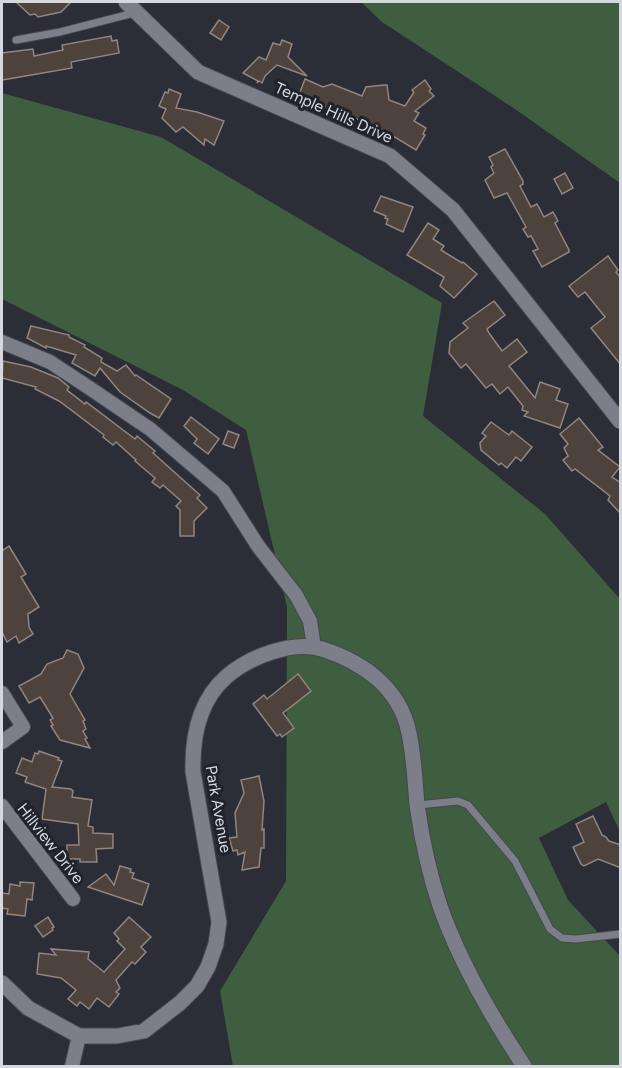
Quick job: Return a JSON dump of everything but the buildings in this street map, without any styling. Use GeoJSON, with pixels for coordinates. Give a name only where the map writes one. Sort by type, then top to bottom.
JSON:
{"type":"FeatureCollection","features":[{"type":"Feature","properties":{"kind":"main road","name":"Temple Hills Drive"},"geometry":{"type":"LineString","coordinates":[[131,7],[198,72],[390,156],[453,210],[621,421]]}},
{"type":"Feature","properties":{"kind":"main road","name":"Park Avenue"},"geometry":{"type":"LineString","coordinates":[[2,983],[28,1008],[79,1036],[117,1036],[144,1030],[180,1003],[197,986],[211,959],[219,922],[193,772],[192,748],[198,723],[206,701],[221,682],[237,668],[258,657],[283,649],[314,647],[341,655],[368,670],[386,685],[398,703],[409,731],[417,806],[430,872],[441,908],[480,996],[524,1066]]}},
{"type":"Feature","properties":{"kind":"street"},"geometry":{"type":"LineString","coordinates":[[2,342],[50,362],[94,391],[150,429],[223,491],[258,546],[296,595],[310,621],[314,647]]}},
{"type":"Feature","properties":{"kind":"street"},"geometry":{"type":"LineString","coordinates":[[2,693],[23,727],[2,742]]}},
{"type":"Feature","properties":{"kind":"street","name":"Hillview Drive"},"geometry":{"type":"LineString","coordinates":[[2,806],[74,899]]}},
{"type":"Feature","properties":{"kind":"street"},"geometry":{"type":"LineString","coordinates":[[72,1066],[79,1036]]}},
{"type":"Feature","properties":{"kind":"lane"},"geometry":{"type":"LineString","coordinates":[[16,40],[60,32],[131,7]]}},
{"type":"Feature","properties":{"kind":"lane"},"geometry":{"type":"LineString","coordinates":[[417,806],[458,801],[468,806],[515,861],[550,929],[562,938],[591,939],[621,934]]}},
{"type":"Feature","properties":{"kind":"green space"},"geometry":{"type":"Polygon","coordinates":[[[361,2],[620,2],[620,183],[512,107],[382,22],[361,2]]]}},
{"type":"Feature","properties":{"kind":"green space"},"geometry":{"type":"Polygon","coordinates":[[[2,93],[161,137],[442,303],[423,416],[545,514],[620,599],[620,832],[606,802],[539,838],[568,900],[620,956],[620,1066],[233,1066],[220,991],[286,881],[287,607],[246,430],[183,390],[2,299],[2,93]]]}}]}
